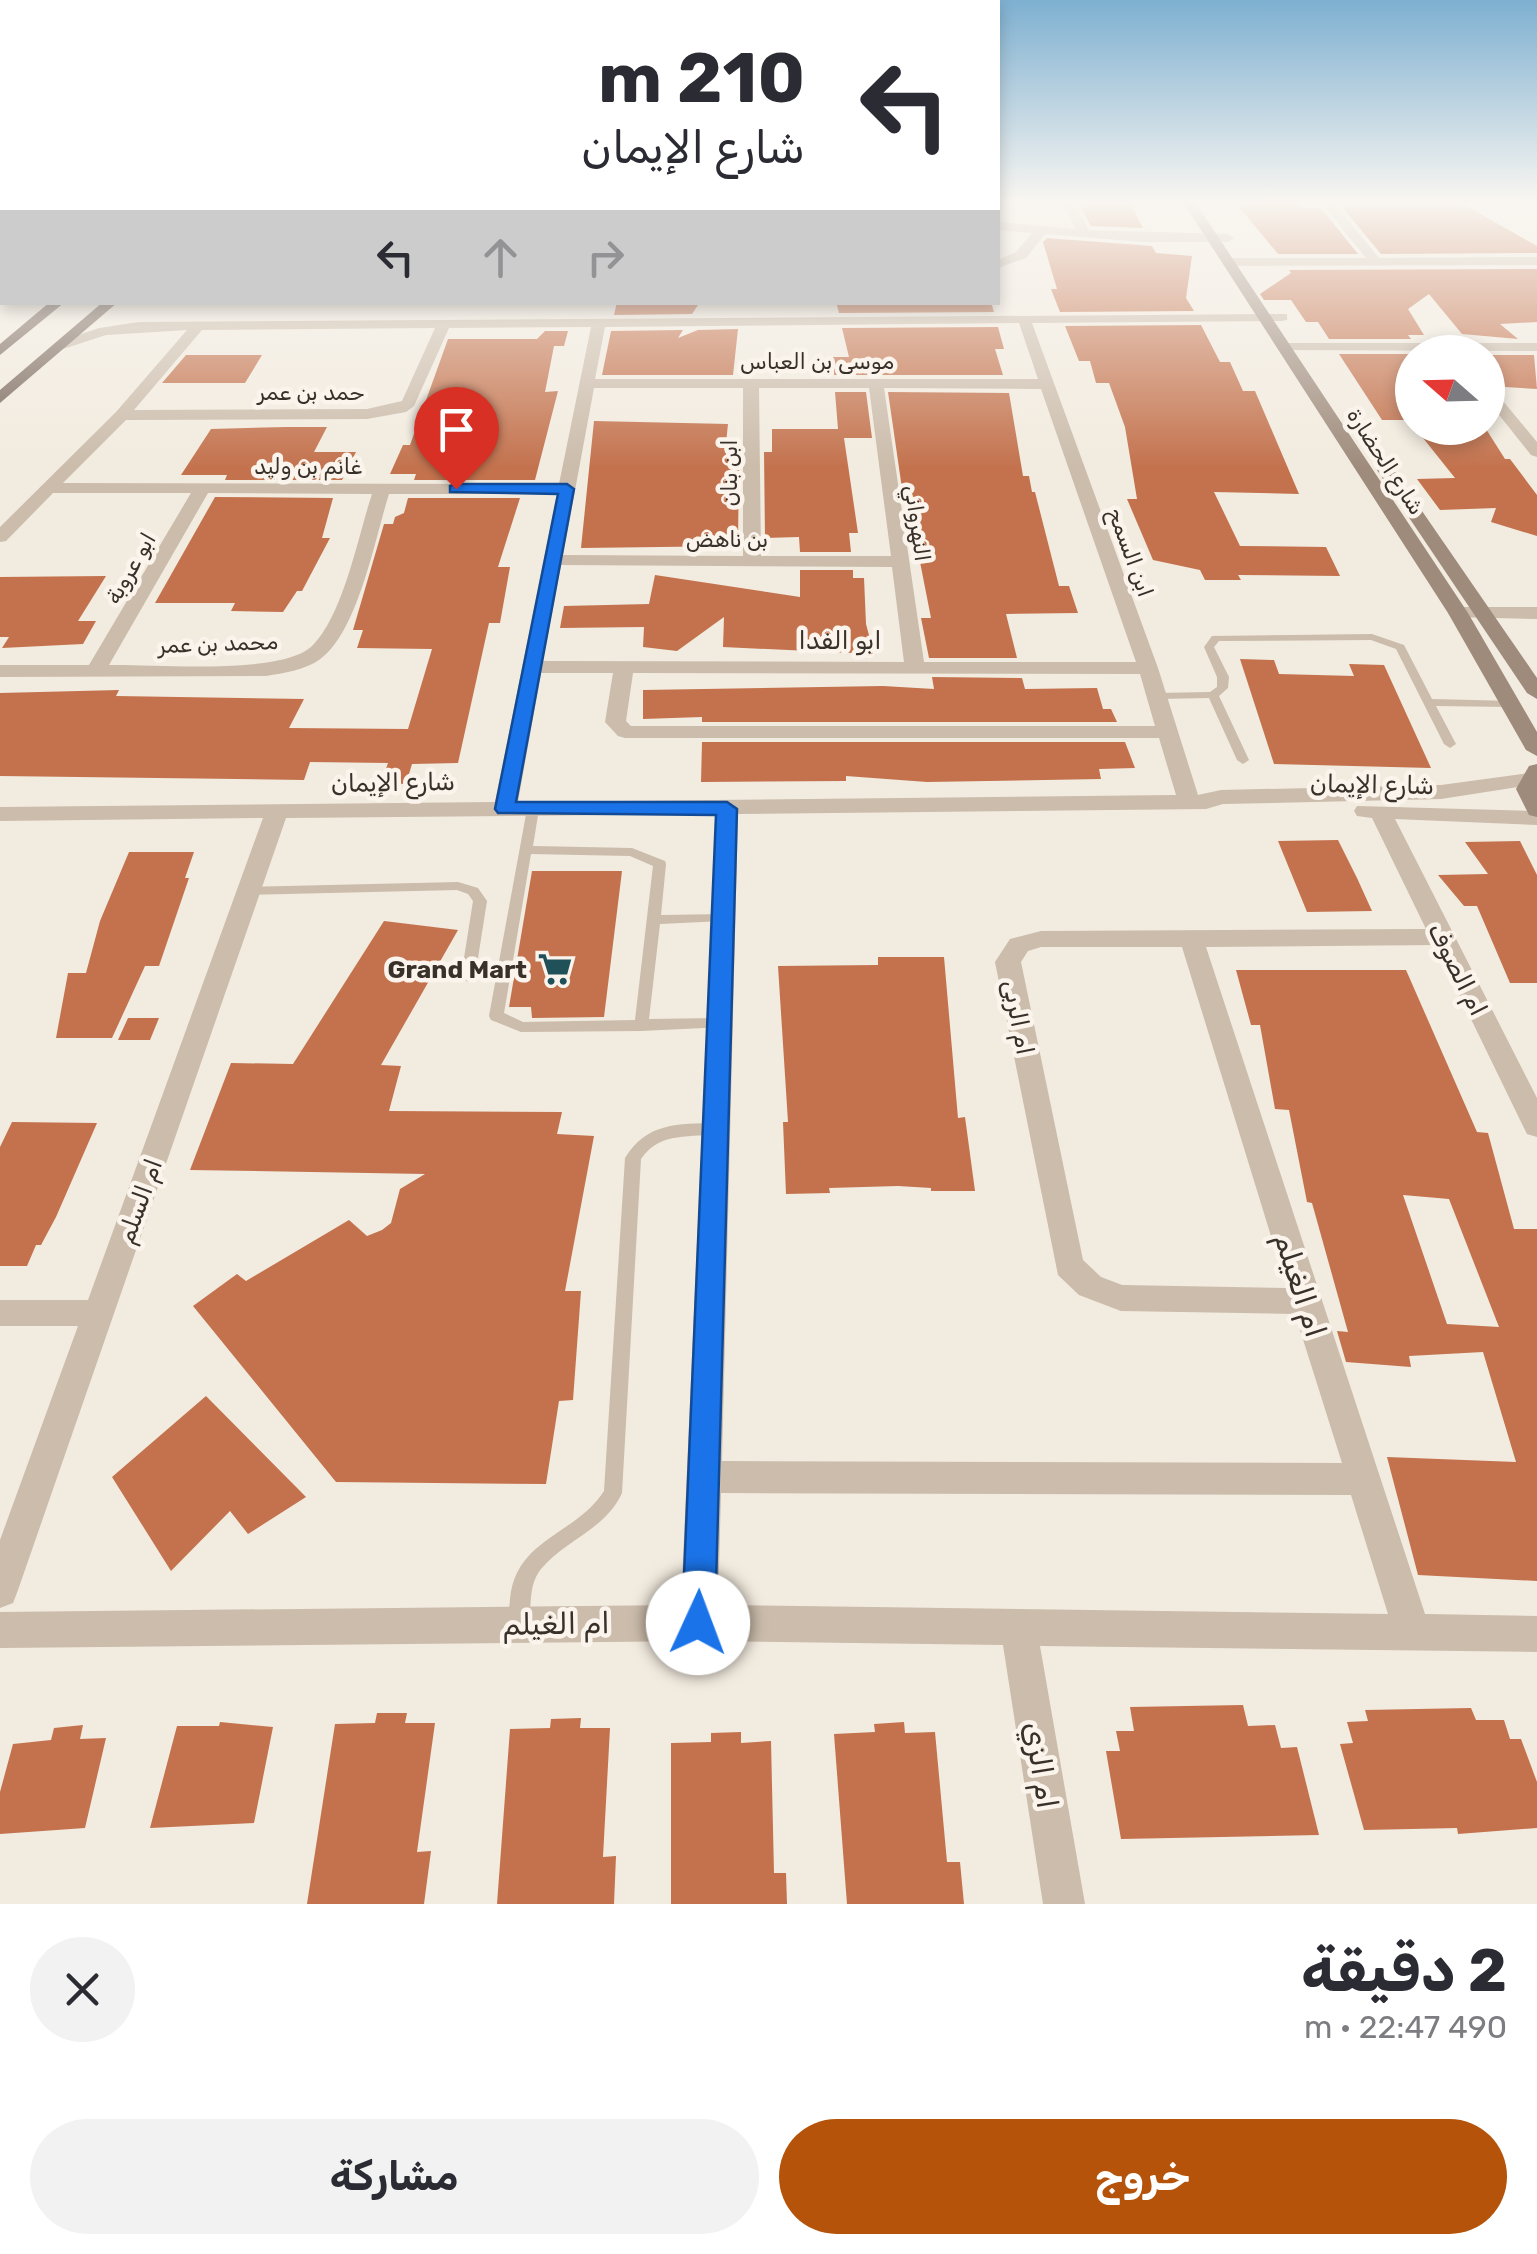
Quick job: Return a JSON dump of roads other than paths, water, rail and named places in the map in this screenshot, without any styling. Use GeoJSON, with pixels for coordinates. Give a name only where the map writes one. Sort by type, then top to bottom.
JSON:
{"type":"FeatureCollection","features":[{"type":"Feature","properties":{"kind":"main road"},"geometry":{"type":"LineString","coordinates":[[0,351],[55,305]]}},
{"type":"Feature","properties":{"kind":"main road"},"geometry":{"type":"LineString","coordinates":[[0,398],[108,306]]}},
{"type":"Feature","properties":{"kind":"street","name":"شارع الحضارة"},"geometry":{"type":"LineString","coordinates":[[1255,291],[1537,693]]}},
{"type":"Feature","properties":{"kind":"street"},"geometry":{"type":"LineString","coordinates":[[534,322],[544,305]]}},
{"type":"Feature","properties":{"kind":"street"},"geometry":{"type":"LineString","coordinates":[[642,320],[648,305]]}},
{"type":"Feature","properties":{"kind":"street"},"geometry":{"type":"LineString","coordinates":[[729,320],[735,305]]}},
{"type":"Feature","properties":{"kind":"street"},"geometry":{"type":"LineString","coordinates":[[108,306],[120,321],[139,326]]}},
{"type":"Feature","properties":{"kind":"street"},"geometry":{"type":"LineString","coordinates":[[60,346],[104,331],[139,326],[1273,318]]}},
{"type":"Feature","properties":{"kind":"street","name":"ابن السمح"},"geometry":{"type":"LineString","coordinates":[[1024,319],[1167,732],[1198,802]]}},
{"type":"Feature","properties":{"kind":"street"},"geometry":{"type":"LineString","coordinates":[[505,809],[599,321]]}},
{"type":"Feature","properties":{"kind":"street","name":"حمد بن عمر"},"geometry":{"type":"LineString","coordinates":[[122,415],[366,414],[400,409],[414,395],[444,322]]}},
{"type":"Feature","properties":{"kind":"street"},"geometry":{"type":"LineString","coordinates":[[0,537],[122,415],[199,326]]}},
{"type":"Feature","properties":{"kind":"street"},"geometry":{"type":"LineString","coordinates":[[1505,348],[1537,346]]}},
{"type":"Feature","properties":{"kind":"street","name":"شارع الحضارة"},"geometry":{"type":"LineString","coordinates":[[1293,347],[1458,613],[1537,750]]}},
{"type":"Feature","properties":{"kind":"street"},"geometry":{"type":"LineString","coordinates":[[1293,347],[1395,349]]}},
{"type":"Feature","properties":{"kind":"street","name":"موسى بن العباس"},"geometry":{"type":"LineString","coordinates":[[587,383],[1047,384]]}},
{"type":"Feature","properties":{"kind":"street","name":"ابن بنان"},"geometry":{"type":"LineString","coordinates":[[750,384],[752,562]]}},
{"type":"Feature","properties":{"kind":"street","name":"النهرواني"},"geometry":{"type":"LineString","coordinates":[[876,384],[915,668]]}},
{"type":"Feature","properties":{"kind":"street"},"geometry":{"type":"LineString","coordinates":[[1505,413],[1537,452]]}},
{"type":"Feature","properties":{"kind":"street","name":"غانم بن وليد"},"geometry":{"type":"LineString","coordinates":[[50,488],[567,489]]}},
{"type":"Feature","properties":{"kind":"street","name":"ابو عروبة"},"geometry":{"type":"LineString","coordinates":[[96,670],[202,488]]}},
{"type":"Feature","properties":{"kind":"street","name":"محمد بن عمر"},"geometry":{"type":"LineString","coordinates":[[0,671],[266,670],[310,657],[333,631],[382,489]]}},
{"type":"Feature","properties":{"kind":"street","name":"بن ناهض"},"geometry":{"type":"LineString","coordinates":[[553,560],[900,562]]}},
{"type":"Feature","properties":{"kind":"street"},"geometry":{"type":"LineString","coordinates":[[1458,613],[1537,613]]}},
{"type":"Feature","properties":{"kind":"street","name":"ابو الفدا"},"geometry":{"type":"LineString","coordinates":[[532,667],[1148,668]]}},
{"type":"Feature","properties":{"kind":"street"},"geometry":{"type":"LineString","coordinates":[[624,667],[615,722],[624,732],[1167,732]]}},
{"type":"Feature","properties":{"kind":"street"},"geometry":{"type":"LineString","coordinates":[[1533,775],[1529,798],[1537,810]]}},
{"type":"Feature","properties":{"kind":"street","name":"شارع الإيمان"},"geometry":{"type":"LineString","coordinates":[[0,814],[1198,802],[1222,797],[1440,792],[1533,775]]}},
{"type":"Feature","properties":{"kind":"street","name":"شارع الإيمان"},"geometry":{"type":"LineString","coordinates":[[1198,802],[1224,808],[1537,818]]}},
{"type":"Feature","properties":{"kind":"street"},"geometry":{"type":"LineString","coordinates":[[698,1623],[727,809]]}},
{"type":"Feature","properties":{"kind":"street","name":"ام السلم"},"geometry":{"type":"LineString","coordinates":[[0,1590],[277,811]]}},
{"type":"Feature","properties":{"kind":"street","name":"ام الصوف"},"geometry":{"type":"LineString","coordinates":[[1380,812],[1537,1126]]}},
{"type":"Feature","properties":{"kind":"street","name":"ام الغيلم"},"geometry":{"type":"LineString","coordinates":[[1191,937],[1412,1631]]}},
{"type":"Feature","properties":{"kind":"street","name":"ام الربى"},"geometry":{"type":"LineString","coordinates":[[1304,1301],[1121,1298],[1090,1286],[1069,1266],[1008,962],[1020,945],[1041,939],[1442,937]]}},
{"type":"Feature","properties":{"kind":"street"},"geometry":{"type":"LineString","coordinates":[[0,1314],[99,1312]]}},
{"type":"Feature","properties":{"kind":"street"},"geometry":{"type":"LineString","coordinates":[[704,1477],[1362,1479]]}},
{"type":"Feature","properties":{"kind":"street","name":"ام الغيلم"},"geometry":{"type":"LineString","coordinates":[[0,1630],[698,1623],[1537,1634]]}},
{"type":"Feature","properties":{"kind":"street","name":"ام الزي"},"geometry":{"type":"LineString","coordinates":[[1018,1626],[1064,1904]]}},
{"type":"Feature","properties":{"kind":"lane"},"geometry":{"type":"LineString","coordinates":[[1157,696],[1214,695],[1222,688],[1223,677],[1209,647],[1216,638],[1372,637],[1400,646],[1450,744]]}},
{"type":"Feature","properties":{"kind":"lane"},"geometry":{"type":"LineString","coordinates":[[1214,695],[1243,760]]}},
{"type":"Feature","properties":{"kind":"lane"},"geometry":{"type":"LineString","coordinates":[[1430,702],[1512,704]]}},
{"type":"Feature","properties":{"kind":"lane"},"geometry":{"type":"LineString","coordinates":[[533,809],[496,1016],[522,1027],[720,1023]]}},
{"type":"Feature","properties":{"kind":"lane"},"geometry":{"type":"LineString","coordinates":[[526,850],[632,852],[660,864],[641,1026]]}},
{"type":"Feature","properties":{"kind":"lane"},"geometry":{"type":"LineString","coordinates":[[248,891],[458,886],[473,891],[480,901],[468,977]]}},
{"type":"Feature","properties":{"kind":"lane"},"geometry":{"type":"LineString","coordinates":[[654,920],[723,917]]}},
{"type":"Feature","properties":{"kind":"lane"},"geometry":{"type":"LineString","coordinates":[[519,1625],[521,1592],[531,1568],[599,1515],[613,1493],[633,1158],[645,1142],[666,1131],[716,1129]]}},
{"type":"Feature","properties":{"kind":"place","name":"Grand Mart"},"geometry":{"type":"Point","coordinates":[555,969]}}]}
